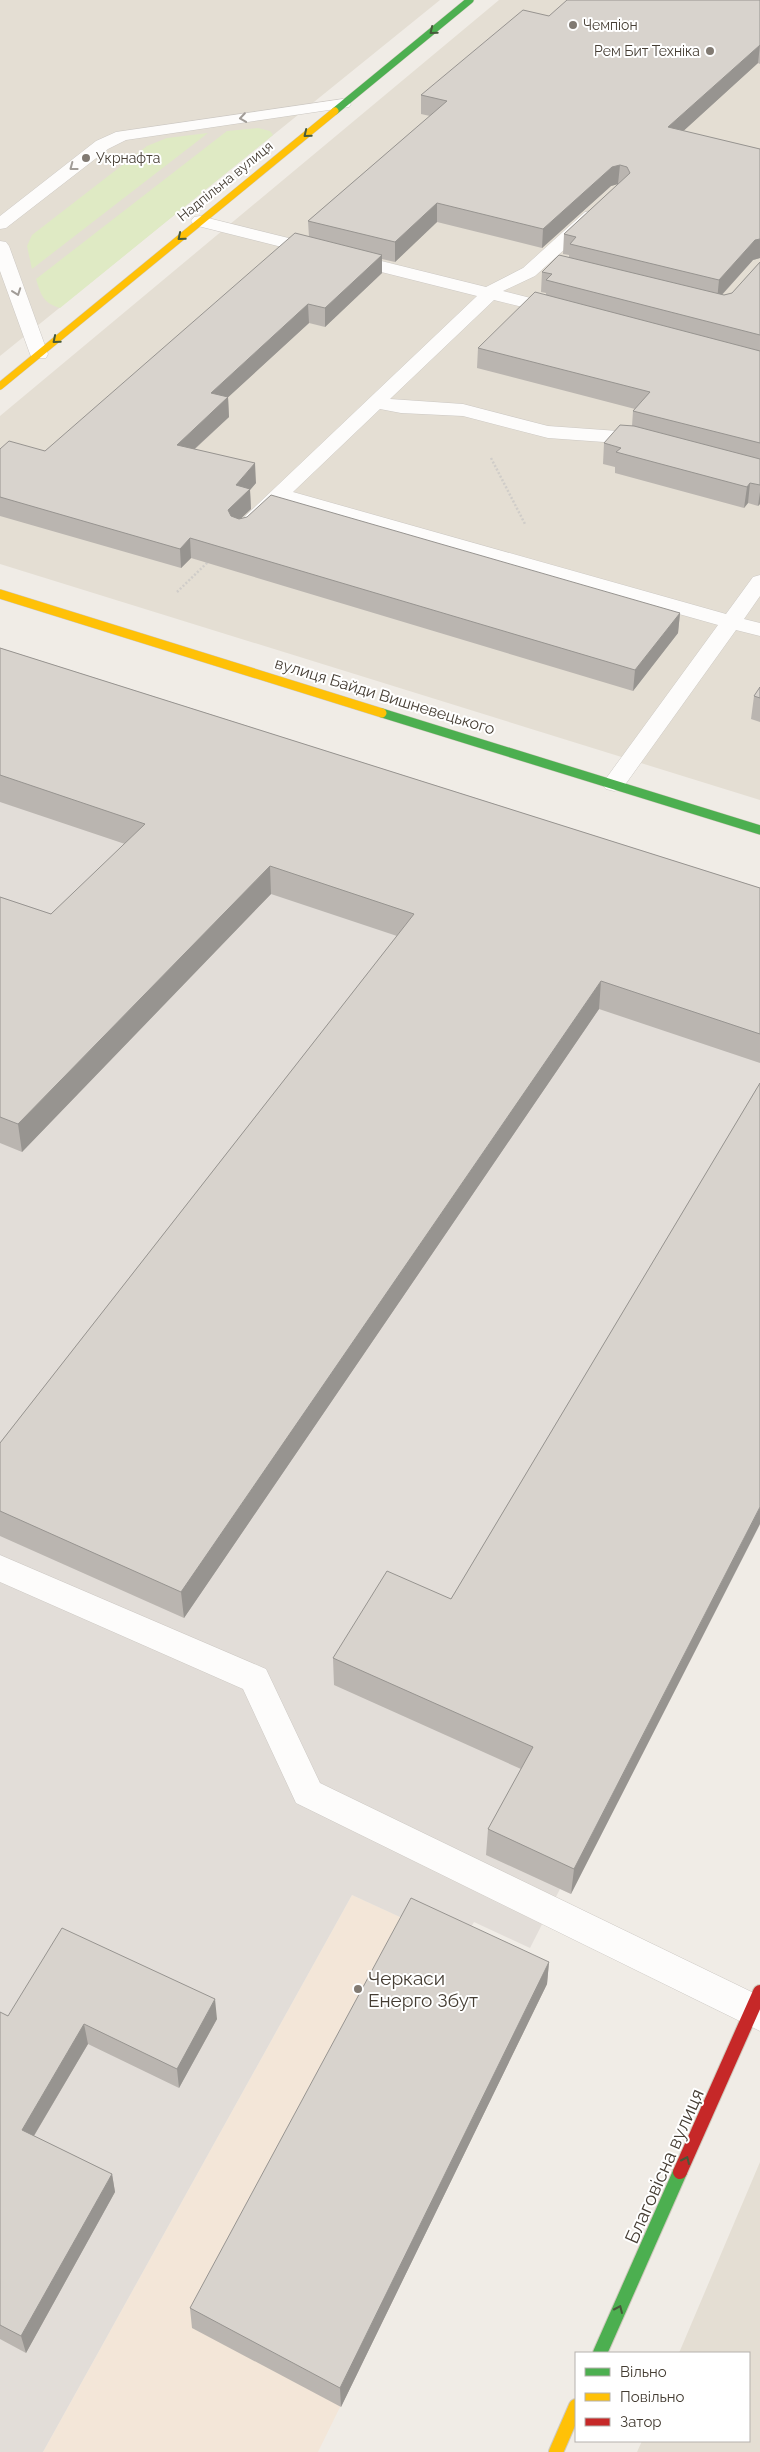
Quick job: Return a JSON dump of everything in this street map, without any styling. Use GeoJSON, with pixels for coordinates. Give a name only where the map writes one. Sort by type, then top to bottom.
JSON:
{"type":"FeatureCollection","features":[{"type":"Feature","properties":{"kind":"main road","name":"Надпільна вулиця"},"geometry":{"type":"LineString","coordinates":[[0,386],[470,0]]}},
{"type":"Feature","properties":{"kind":"main road","name":"вулиця Байди Вишневецького"},"geometry":{"type":"LineString","coordinates":[[0,594],[760,830]]}},
{"type":"Feature","properties":{"kind":"main road","name":"Благовісна вулиця"},"geometry":{"type":"LineString","coordinates":[[600,2352],[757,2006]]}},
{"type":"Feature","properties":{"kind":"main road"},"geometry":{"type":"LineString","coordinates":[[556,2452],[575,2408]]}},
{"type":"Feature","properties":{"kind":"lane"},"geometry":{"type":"LineString","coordinates":[[0,224],[102,145],[116,138],[343,104]]}},
{"type":"Feature","properties":{"kind":"lane"},"geometry":{"type":"LineString","coordinates":[[240,531],[502,284],[522,277],[604,204]]}},
{"type":"Feature","properties":{"kind":"lane"},"geometry":{"type":"LineString","coordinates":[[200,221],[573,314]]}},
{"type":"Feature","properties":{"kind":"lane"},"geometry":{"type":"LineString","coordinates":[[0,246],[39,354]]}},
{"type":"Feature","properties":{"kind":"lane"},"geometry":{"type":"LineString","coordinates":[[555,249],[574,253]]}},
{"type":"Feature","properties":{"kind":"lane"},"geometry":{"type":"LineString","coordinates":[[539,263],[558,268]]}},
{"type":"Feature","properties":{"kind":"lane"},"geometry":{"type":"LineString","coordinates":[[376,402],[401,408],[463,410],[548,432],[633,439],[666,447]]}},
{"type":"Feature","properties":{"kind":"lane"},"geometry":{"type":"LineString","coordinates":[[278,494],[760,630]]}},
{"type":"Feature","properties":{"kind":"lane"},"geometry":{"type":"LineString","coordinates":[[614,784],[760,581]]}},
{"type":"Feature","properties":{"kind":"lane"},"geometry":{"type":"LineString","coordinates":[[0,1568],[255,1679],[308,1793],[757,2006]]}},
{"type":"Feature","properties":{"kind":"path"},"geometry":{"type":"LineString","coordinates":[[463,410],[509,488],[548,570]]}},
{"type":"Feature","properties":{"kind":"path"},"geometry":{"type":"LineString","coordinates":[[177,592],[240,531]]}},
{"type":"Feature","properties":{"kind":"shaded area"},"geometry":{"type":"Polygon","coordinates":[[[0,0],[440,0],[0,356],[0,0]]]}},
{"type":"Feature","properties":{"kind":"shaded area"},"geometry":{"type":"Polygon","coordinates":[[[499,0],[760,0],[760,800],[0,564],[0,416],[499,0]]]}},
{"type":"Feature","properties":{"kind":"shaded area"},"geometry":{"type":"Polygon","coordinates":[[[0,674],[760,917],[760,1525],[571,1894],[560,1889],[530,1948],[474,1922],[461,1945],[352,1895],[43,2452],[0,2452],[0,674]]]}},
{"type":"Feature","properties":{"kind":"shaded area"},"geometry":{"type":"Polygon","coordinates":[[[352,1895],[547,1984],[318,2452],[43,2452],[352,1895]]]}},
{"type":"Feature","properties":{"kind":"shaded area"},"geometry":{"type":"Polygon","coordinates":[[[760,2162],[760,2452],[637,2452],[642,2442],[750,2442],[750,2352],[679,2352],[760,2162]]]}},
{"type":"Feature","properties":{"kind":"green space"},"geometry":{"type":"Polygon","coordinates":[[[258,128],[270,131],[273,135],[60,308],[46,301],[39,290],[36,279],[227,131],[258,128]]]}},
{"type":"Feature","properties":{"kind":"green space"},"geometry":{"type":"Polygon","coordinates":[[[208,133],[32,269],[27,246],[32,235],[147,146],[167,138],[208,133]]]}},
{"type":"Feature","properties":{"kind":"building"},"geometry":{"type":"Polygon","coordinates":[[[567,0],[760,0],[760,45],[668,127],[760,149],[760,239],[755,240],[719,280],[570,244],[576,237],[564,234],[630,173],[627,167],[620,165],[612,167],[543,229],[437,203],[395,242],[308,221],[447,101],[421,95],[523,10],[549,16],[567,0]]]}},
{"type":"Feature","properties":{"kind":"building"},"geometry":{"type":"Polygon","coordinates":[[[295,233],[382,255],[325,308],[308,304],[211,393],[228,397],[177,445],[255,463],[236,485],[250,489],[228,510],[231,516],[239,519],[247,517],[271,495],[680,613],[635,670],[190,538],[180,549],[0,497],[0,449],[9,441],[45,451],[295,233]]]}},
{"type":"Feature","properties":{"kind":"building"},"geometry":{"type":"Polygon","coordinates":[[[559,255],[724,295],[732,293],[760,262],[760,335],[546,280],[552,274],[542,272],[559,255]]]}},
{"type":"Feature","properties":{"kind":"building"},"geometry":{"type":"Polygon","coordinates":[[[535,292],[760,351],[760,443],[633,411],[650,392],[478,348],[535,292]]]}},
{"type":"Feature","properties":{"kind":"building"},"geometry":{"type":"Polygon","coordinates":[[[620,425],[634,426],[760,459],[760,485],[750,483],[747,487],[616,452],[621,448],[604,443],[620,425]]]}},
{"type":"Feature","properties":{"kind":"building"},"geometry":{"type":"Polygon","coordinates":[[[0,648],[760,888],[760,1034],[601,981],[181,1592],[0,1511],[0,1443],[414,914],[270,866],[18,1124],[0,1117],[0,897],[51,914],[145,824],[0,775],[0,648]]]}},
{"type":"Feature","properties":{"kind":"building"},"geometry":{"type":"Polygon","coordinates":[[[760,687],[760,698],[754,696],[760,687]]]}},
{"type":"Feature","properties":{"kind":"building"},"geometry":{"type":"Polygon","coordinates":[[[760,1083],[760,1507],[574,1869],[488,1829],[533,1747],[333,1658],[387,1571],[451,1599],[760,1083]]]}},
{"type":"Feature","properties":{"kind":"building"},"geometry":{"type":"Polygon","coordinates":[[[411,1898],[549,1962],[340,2388],[190,2308],[411,1898]]]}},
{"type":"Feature","properties":{"kind":"building"},"geometry":{"type":"Polygon","coordinates":[[[62,1928],[215,1999],[177,2069],[84,2024],[22,2130],[112,2174],[21,2336],[0,2325],[0,2012],[8,2016],[62,1928]]]}},
{"type":"Feature","properties":{"kind":"traffic: fast"},"geometry":{"type":"LineString","coordinates":[[335,111],[470,0]]}},
{"type":"Feature","properties":{"kind":"traffic: fast"},"geometry":{"type":"LineString","coordinates":[[382,713],[760,830]]}},
{"type":"Feature","properties":{"kind":"traffic: fast"},"geometry":{"type":"LineString","coordinates":[[600,2352],[680,2172]]}},
{"type":"Feature","properties":{"kind":"traffic: slow"},"geometry":{"type":"LineString","coordinates":[[0,386],[335,111]]}},
{"type":"Feature","properties":{"kind":"traffic: slow"},"geometry":{"type":"LineString","coordinates":[[0,594],[382,713]]}},
{"type":"Feature","properties":{"kind":"traffic: slow"},"geometry":{"type":"LineString","coordinates":[[556,2452],[575,2408]]}},
{"type":"Feature","properties":{"kind":"traffic: jam"},"geometry":{"type":"LineString","coordinates":[[680,2172],[760,1992]]}},
{"type":"Feature","properties":{"kind":"place","name":"Чемпіон"},"geometry":{"type":"Point","coordinates":[573,25]}},
{"type":"Feature","properties":{"kind":"place","name":"Рем Бит Техніка"},"geometry":{"type":"Point","coordinates":[710,51]}},
{"type":"Feature","properties":{"kind":"place","name":"Укрнафта"},"geometry":{"type":"Point","coordinates":[86,158]}},
{"type":"Feature","properties":{"kind":"place","name":"Черкаси Енерго Збут"},"geometry":{"type":"Point","coordinates":[358,1989]}}]}
